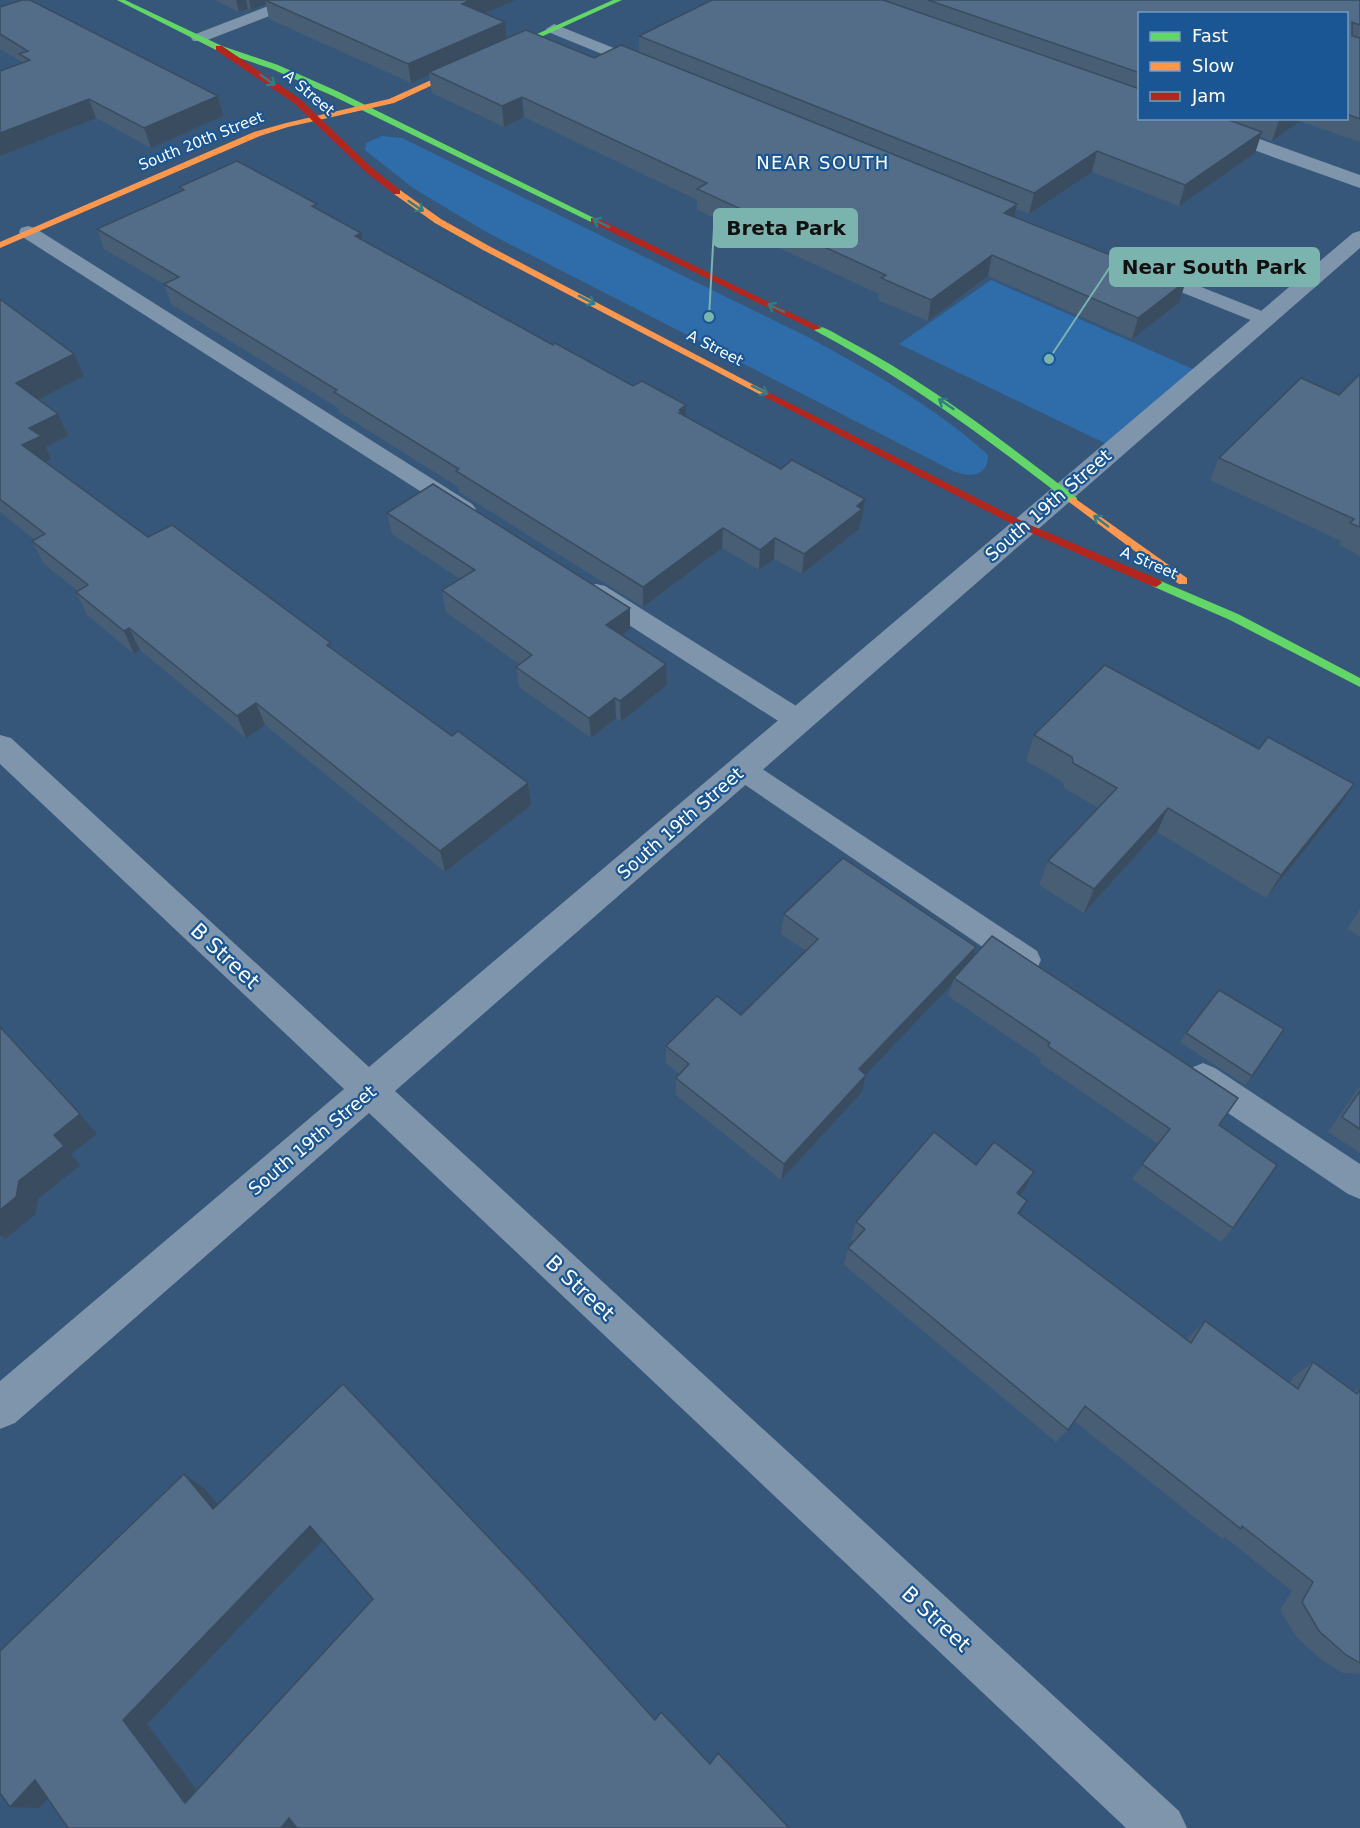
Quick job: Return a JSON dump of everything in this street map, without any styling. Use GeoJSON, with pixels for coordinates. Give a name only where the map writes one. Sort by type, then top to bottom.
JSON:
{"type":"FeatureCollection","features":[{"type":"Feature","properties":{"kind":"main road","name":"A Street"},"geometry":{"type":"LineString","coordinates":[[120,0],[219,48],[297,101],[369,170],[438,221],[1024,526],[1234,617],[1360,683]]}},
{"type":"Feature","properties":{"kind":"main road","name":"South 20th Street"},"geometry":{"type":"LineString","coordinates":[[0,244],[257,134],[286,125],[366,109],[391,101],[619,0]]}},
{"type":"Feature","properties":{"kind":"main road","name":"A Street"},"geometry":{"type":"LineString","coordinates":[[219,48],[276,67],[366,109],[841,340],[902,375],[965,417],[1234,617]]}},
{"type":"Feature","properties":{"kind":"street"},"geometry":{"type":"LineString","coordinates":[[1188,120],[1360,182]]}},
{"type":"Feature","properties":{"kind":"street","name":"South 19th Street"},"geometry":{"type":"LineString","coordinates":[[0,1408],[1360,237]]}},
{"type":"Feature","properties":{"kind":"street","name":"B Street"},"geometry":{"type":"LineString","coordinates":[[0,746],[1162,1828]]}},
{"type":"Feature","properties":{"kind":"lane"},"geometry":{"type":"LineString","coordinates":[[199,38],[297,0]]}},
{"type":"Feature","properties":{"kind":"lane"},"geometry":{"type":"LineString","coordinates":[[554,29],[660,72]]}},
{"type":"Feature","properties":{"kind":"lane"},"geometry":{"type":"LineString","coordinates":[[28,232],[482,520]]}},
{"type":"Feature","properties":{"kind":"lane"},"geometry":{"type":"LineString","coordinates":[[1133,265],[1265,319]]}},
{"type":"Feature","properties":{"kind":"lane"},"geometry":{"type":"LineString","coordinates":[[582,583],[799,721]]}},
{"type":"Feature","properties":{"kind":"lane"},"geometry":{"type":"LineString","coordinates":[[742,770],[1053,978]]}},
{"type":"Feature","properties":{"kind":"lane"},"geometry":{"type":"LineString","coordinates":[[1182,1064],[1360,1183]]}},
{"type":"Feature","properties":{"kind":"shaded area"},"geometry":{"type":"Polygon","coordinates":[[[382,136],[402,138],[810,338],[902,391],[947,421],[988,455],[985,468],[971,475],[953,471],[488,233],[413,188],[365,150],[366,143],[382,136]]]}},
{"type":"Feature","properties":{"kind":"shaded area"},"geometry":{"type":"Polygon","coordinates":[[[991,280],[1202,373],[1115,448],[899,344],[991,280]]]}},
{"type":"Feature","properties":{"kind":"building"},"geometry":{"type":"Polygon","coordinates":[[[22,0],[30,0],[218,96],[144,128],[89,99],[0,133],[0,71],[30,60],[19,54],[28,51],[0,34],[0,7],[22,0]]]}},
{"type":"Feature","properties":{"kind":"building"},"geometry":{"type":"Polygon","coordinates":[[[265,0],[470,0],[462,4],[505,22],[408,64],[265,0]]]}},
{"type":"Feature","properties":{"kind":"building"},"geometry":{"type":"Polygon","coordinates":[[[712,0],[883,0],[1138,88],[1138,120],[1229,120],[1262,132],[1185,185],[1097,151],[1034,193],[639,36],[712,0]]]}},
{"type":"Feature","properties":{"kind":"building"},"geometry":{"type":"Polygon","coordinates":[[[928,0],[1360,0],[1360,25],[1352,22],[1352,36],[1360,38],[1360,119],[1348,114],[1348,12],[1138,12],[1138,72],[928,0]]]}},
{"type":"Feature","properties":{"kind":"building"},"geometry":{"type":"Polygon","coordinates":[[[526,30],[594,58],[621,45],[1017,204],[1004,213],[1118,258],[1123,255],[1186,281],[1138,318],[992,255],[931,300],[881,278],[886,275],[697,189],[707,183],[522,97],[502,106],[429,72],[526,30]]]}},
{"type":"Feature","properties":{"kind":"building"},"geometry":{"type":"Polygon","coordinates":[[[237,161],[317,204],[312,206],[361,233],[355,236],[553,345],[555,343],[633,386],[642,381],[686,405],[679,410],[682,412],[679,413],[781,469],[792,460],[865,499],[857,506],[862,509],[804,554],[775,538],[760,550],[723,528],[643,587],[456,471],[459,469],[334,392],[337,390],[164,284],[179,277],[97,229],[184,190],[179,187],[237,161]]]}},
{"type":"Feature","properties":{"kind":"building"},"geometry":{"type":"Polygon","coordinates":[[[0,299],[74,354],[16,383],[58,414],[29,428],[41,436],[22,445],[148,537],[172,525],[331,643],[327,645],[452,736],[458,731],[528,783],[440,851],[256,703],[237,716],[129,628],[124,631],[76,592],[88,585],[32,541],[45,534],[0,499],[0,299]]]}},
{"type":"Feature","properties":{"kind":"building"},"geometry":{"type":"Polygon","coordinates":[[[1360,374],[1360,527],[1350,523],[1354,519],[1219,458],[1301,378],[1339,395],[1360,374]]]}},
{"type":"Feature","properties":{"kind":"building"},"geometry":{"type":"Polygon","coordinates":[[[433,484],[630,608],[606,625],[666,664],[620,701],[615,698],[589,718],[516,667],[532,655],[442,590],[475,570],[387,513],[433,484]]]}},
{"type":"Feature","properties":{"kind":"building"},"geometry":{"type":"Polygon","coordinates":[[[1105,665],[1259,749],[1268,737],[1354,784],[1281,875],[1168,808],[1094,889],[1048,861],[1117,788],[1073,763],[1072,757],[1034,735],[1105,665]]]}},
{"type":"Feature","properties":{"kind":"building"},"geometry":{"type":"Polygon","coordinates":[[[843,858],[976,947],[859,1069],[866,1075],[784,1164],[676,1078],[689,1064],[666,1046],[717,996],[741,1015],[818,939],[784,914],[843,858]]]}},
{"type":"Feature","properties":{"kind":"building"},"geometry":{"type":"Polygon","coordinates":[[[992,936],[1238,1098],[1219,1125],[1277,1165],[1233,1228],[1142,1164],[1170,1129],[1048,1046],[1050,1043],[954,978],[992,936]]]}},
{"type":"Feature","properties":{"kind":"building"},"geometry":{"type":"Polygon","coordinates":[[[1219,990],[1284,1029],[1252,1076],[1186,1033],[1219,990]]]}},
{"type":"Feature","properties":{"kind":"building"},"geometry":{"type":"Polygon","coordinates":[[[0,1027],[80,1114],[54,1135],[64,1146],[19,1181],[16,1197],[0,1210],[0,1027]]]}},
{"type":"Feature","properties":{"kind":"building"},"geometry":{"type":"Polygon","coordinates":[[[1360,1091],[1360,1129],[1342,1117],[1360,1091]]]}},
{"type":"Feature","properties":{"kind":"building"},"geometry":{"type":"Polygon","coordinates":[[[934,1132],[976,1165],[994,1142],[1034,1172],[1017,1193],[1027,1201],[1018,1213],[1191,1343],[1205,1321],[1298,1389],[1313,1362],[1357,1394],[1360,1389],[1360,1663],[1346,1655],[1319,1631],[1302,1602],[1313,1582],[1242,1526],[1241,1529],[1085,1406],[1068,1430],[848,1248],[865,1229],[856,1222],[934,1132]]]}},
{"type":"Feature","properties":{"kind":"building"},"geometry":{"type":"Polygon","coordinates":[[[343,1384],[529,1580],[655,1720],[661,1712],[710,1764],[718,1753],[789,1828],[297,1828],[289,1818],[281,1828],[68,1828],[35,1780],[10,1807],[0,1793],[0,1651],[184,1474],[213,1509],[343,1384]],[[310,1526],[123,1720],[185,1803],[373,1599],[310,1526]]]}},
{"type":"Feature","properties":{"kind":"traffic: fast"},"geometry":{"type":"LineString","coordinates":[[120,0],[219,48],[275,67],[336,94],[594,220]]}},
{"type":"Feature","properties":{"kind":"traffic: fast"},"geometry":{"type":"LineString","coordinates":[[463,69],[619,0]]}},
{"type":"Feature","properties":{"kind":"traffic: fast"},"geometry":{"type":"LineString","coordinates":[[817,328],[885,365],[917,386],[1073,500]]}},
{"type":"Feature","properties":{"kind":"traffic: fast"},"geometry":{"type":"LineString","coordinates":[[1156,583],[1234,617],[1360,683]]}},
{"type":"Feature","properties":{"kind":"traffic: slow"},"geometry":{"type":"LineString","coordinates":[[0,245],[257,134],[286,125],[391,101],[463,69]]}},
{"type":"Feature","properties":{"kind":"traffic: slow"},"geometry":{"type":"LineString","coordinates":[[397,192],[438,221],[486,248],[766,394]]}},
{"type":"Feature","properties":{"kind":"traffic: slow"},"geometry":{"type":"LineString","coordinates":[[1073,500],[1183,581]]}},
{"type":"Feature","properties":{"kind":"traffic: jam"},"geometry":{"type":"LineString","coordinates":[[219,48],[297,101],[369,170],[397,192]]}},
{"type":"Feature","properties":{"kind":"traffic: jam"},"geometry":{"type":"LineString","coordinates":[[594,220],[817,328]]}},
{"type":"Feature","properties":{"kind":"traffic: jam"},"geometry":{"type":"LineString","coordinates":[[766,394],[1024,526],[1156,583]]}},
{"type":"Feature","properties":{"kind":"place","name":"Breta Park"},"geometry":{"type":"Point","coordinates":[709,317]}},
{"type":"Feature","properties":{"kind":"place","name":"Near South Park"},"geometry":{"type":"Point","coordinates":[1049,359]}},
{"type":"Feature","properties":{"kind":"district","name":"NEAR SOUTH"},"geometry":{"type":"Point","coordinates":[823,162]}}]}
